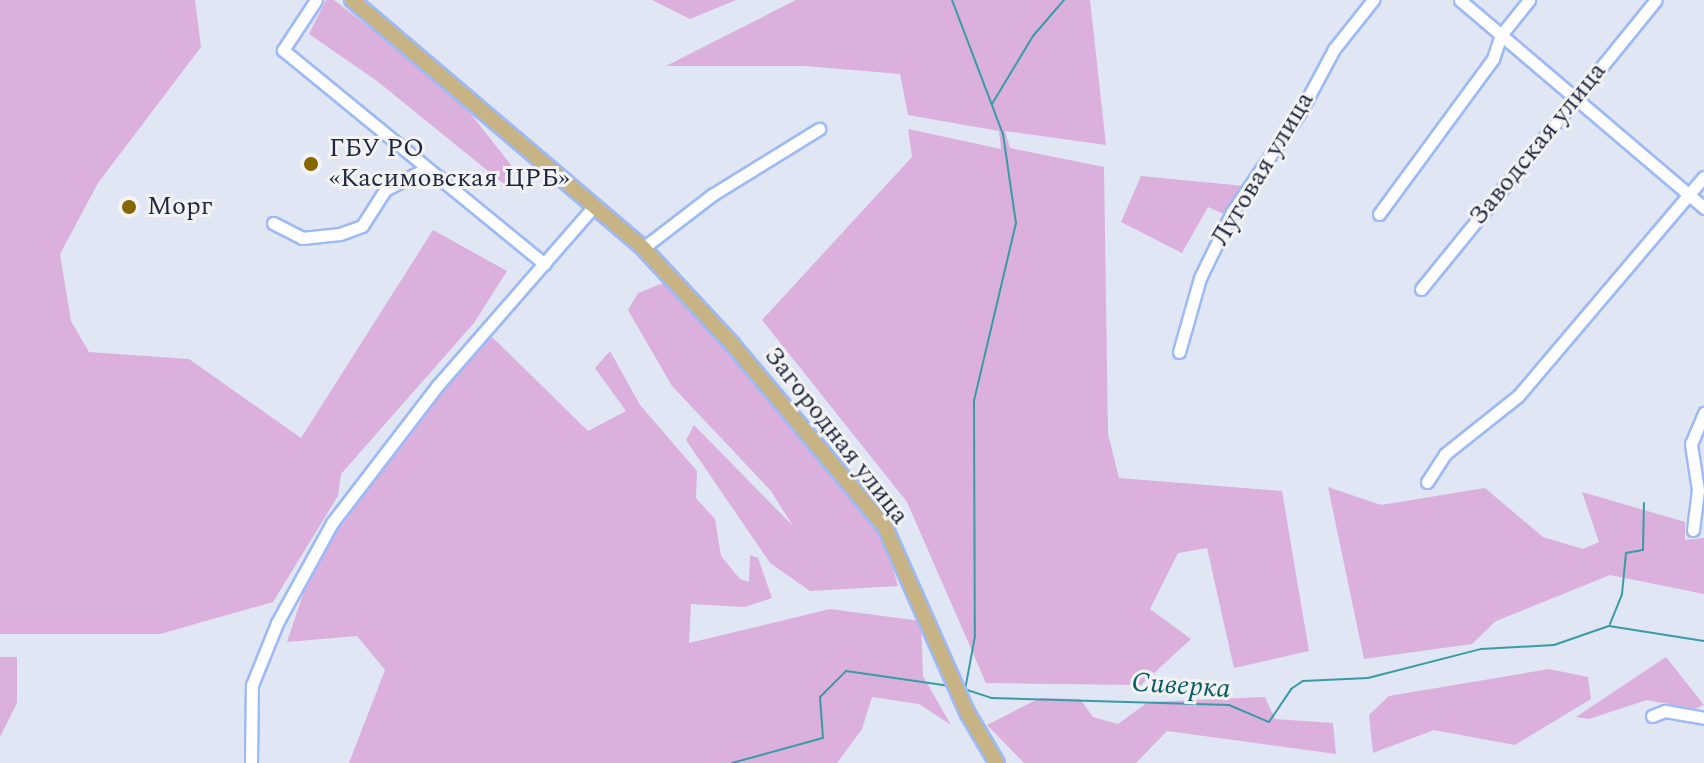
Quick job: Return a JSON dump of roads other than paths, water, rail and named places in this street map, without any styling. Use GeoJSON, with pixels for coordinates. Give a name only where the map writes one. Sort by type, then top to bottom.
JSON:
{"type":"FeatureCollection","features":[{"type":"Feature","properties":{"kind":"main road","name":"Загородная улица"},"geometry":{"type":"LineString","coordinates":[[352,0],[643,248],[733,345],[885,527],[968,714],[997,763]]}},
{"type":"Feature","properties":{"kind":"street"},"geometry":{"type":"LineString","coordinates":[[316,0],[283,50],[544,264]]}},
{"type":"Feature","properties":{"kind":"street","name":"Луговая улица"},"geometry":{"type":"LineString","coordinates":[[1179,352],[1200,278],[1232,212],[1302,109],[1334,49],[1373,0]]}},
{"type":"Feature","properties":{"kind":"street"},"geometry":{"type":"LineString","coordinates":[[1460,0],[1704,208]]}},
{"type":"Feature","properties":{"kind":"street"},"geometry":{"type":"LineString","coordinates":[[1379,214],[1493,59],[1501,35],[1529,0]]}},
{"type":"Feature","properties":{"kind":"street","name":"Заводская улица"},"geometry":{"type":"LineString","coordinates":[[1421,289],[1656,0]]}},
{"type":"Feature","properties":{"kind":"street"},"geometry":{"type":"LineString","coordinates":[[643,248],[712,195],[819,129]]}},
{"type":"Feature","properties":{"kind":"street"},"geometry":{"type":"LineString","coordinates":[[273,223],[302,238],[340,234],[362,226],[385,190],[427,168]]}},
{"type":"Feature","properties":{"kind":"street"},"geometry":{"type":"LineString","coordinates":[[1427,482],[1445,454],[1518,396],[1704,177]]}},
{"type":"Feature","properties":{"kind":"street"},"geometry":{"type":"LineString","coordinates":[[251,763],[252,685],[277,623],[332,523],[438,385],[595,205]]}},
{"type":"Feature","properties":{"kind":"street"},"geometry":{"type":"LineString","coordinates":[[1693,530],[1698,490],[1691,444],[1704,413]]}},
{"type":"Feature","properties":{"kind":"street"},"geometry":{"type":"LineString","coordinates":[[1652,716],[1665,711],[1704,718]]}},
{"type":"Feature","properties":{"kind":"waterway"},"geometry":{"type":"LineString","coordinates":[[952,0],[1003,134],[1016,223],[974,400],[975,636],[965,690]]}},
{"type":"Feature","properties":{"kind":"waterway"},"geometry":{"type":"LineString","coordinates":[[992,104],[1033,36],[1064,0]]}},
{"type":"Feature","properties":{"kind":"waterway"},"geometry":{"type":"LineString","coordinates":[[1610,624],[1622,594],[1626,553],[1643,550],[1644,503]]}},
{"type":"Feature","properties":{"kind":"waterway","name":"Сиверка"},"geometry":{"type":"LineString","coordinates":[[964,689],[991,698],[1229,705],[1269,722],[1291,689],[1303,681],[1368,678],[1481,649],[1554,645],[1609,626],[1704,641]]}},
{"type":"Feature","properties":{"kind":"waterway","name":"Сиверка"},"geometry":{"type":"LineString","coordinates":[[732,763],[823,738],[820,697],[846,671],[950,686]]}},
{"type":"Feature","properties":{"kind":"place","name":"ГБУ РО «Касимовская ЦРБ»"},"geometry":{"type":"Point","coordinates":[311,164]}},
{"type":"Feature","properties":{"kind":"place","name":"Морг"},"geometry":{"type":"Point","coordinates":[129,207]}}]}
